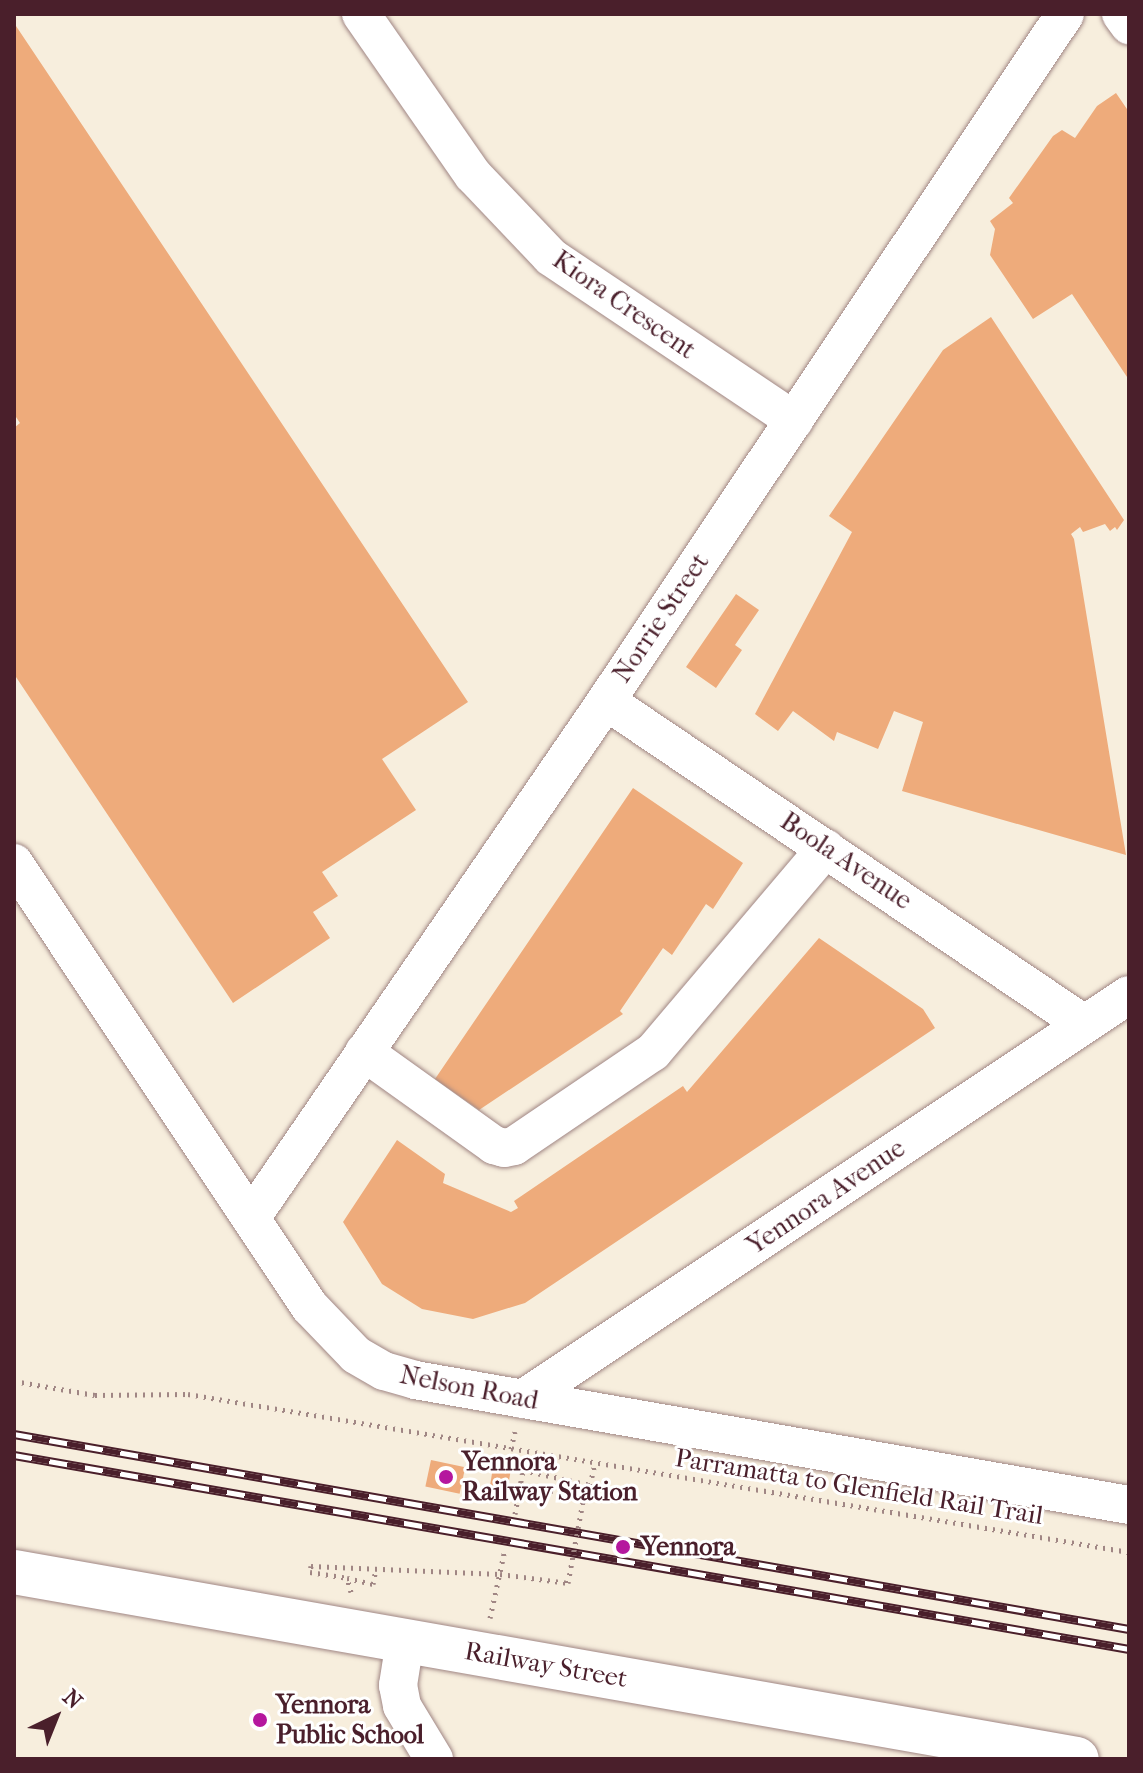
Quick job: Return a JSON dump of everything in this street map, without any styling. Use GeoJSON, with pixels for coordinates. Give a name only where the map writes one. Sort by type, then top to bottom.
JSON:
{"type":"FeatureCollection","features":[{"type":"Feature","properties":{"kind":"main road","name":"Railway Street"},"geometry":{"type":"LineString","coordinates":[[14,1572],[1077,1759]]}},
{"type":"Feature","properties":{"kind":"street","name":"Kiora Crescent"},"geometry":{"type":"LineString","coordinates":[[361,14],[473,175],[551,257],[794,420]]}},
{"type":"Feature","properties":{"kind":"street","name":"Norrie Street"},"geometry":{"type":"LineString","coordinates":[[251,1218],[606,701],[1065,14]]}},
{"type":"Feature","properties":{"kind":"street"},"geometry":{"type":"LineString","coordinates":[[1121,14],[1129,25]]}},
{"type":"Feature","properties":{"kind":"street","name":"Boola Avenue"},"geometry":{"type":"LineString","coordinates":[[606,701],[1084,1024]]}},
{"type":"Feature","properties":{"kind":"street"},"geometry":{"type":"LineString","coordinates":[[364,1052],[494,1145],[504,1148],[514,1146],[653,1052],[826,848]]}},
{"type":"Feature","properties":{"kind":"street","name":"Nelson Road"},"geometry":{"type":"LineString","coordinates":[[14,863],[310,1307],[356,1355],[384,1371],[415,1380],[1129,1505]]}},
{"type":"Feature","properties":{"kind":"street","name":"Yennora Avenue"},"geometry":{"type":"LineString","coordinates":[[523,1399],[1129,995]]}},
{"type":"Feature","properties":{"kind":"street"},"geometry":{"type":"LineString","coordinates":[[405,1641],[398,1685],[402,1706],[434,1759]]}},
{"type":"Feature","properties":{"kind":"path","name":"Parramatta to Glenfield Rail Trail"},"geometry":{"type":"LineString","coordinates":[[14,1381],[95,1395],[188,1394],[1129,1552]]}},
{"type":"Feature","properties":{"kind":"path"},"geometry":{"type":"LineString","coordinates":[[515,1514],[523,1470],[590,1485],[595,1464]]}},
{"type":"Feature","properties":{"kind":"path"},"geometry":{"type":"LineString","coordinates":[[376,1569],[373,1584],[310,1572],[311,1566],[500,1574],[568,1583],[584,1496],[520,1485]]}},
{"type":"Feature","properties":{"kind":"path"},"geometry":{"type":"LineString","coordinates":[[492,1608],[505,1549]]}},
{"type":"Feature","properties":{"kind":"path"},"geometry":{"type":"LineString","coordinates":[[347,1578],[348,1592]]}},
{"type":"Feature","properties":{"kind":"building"},"geometry":{"type":"Polygon","coordinates":[[[14,23],[468,702],[382,759],[416,810],[322,872],[338,896],[313,912],[330,938],[233,1003],[14,674],[14,428],[20,423],[14,414],[14,23]]]}},
{"type":"Feature","properties":{"kind":"building"},"geometry":{"type":"Polygon","coordinates":[[[1116,93],[1129,112],[1129,380],[1072,294],[1033,319],[990,255],[995,229],[990,221],[1013,203],[1009,198],[1053,136],[1062,130],[1075,138],[1097,106],[1116,93]]]}},
{"type":"Feature","properties":{"kind":"building"},"geometry":{"type":"Polygon","coordinates":[[[991,317],[1124,520],[1117,530],[1115,527],[1110,531],[1105,524],[1083,532],[1080,527],[1071,534],[1126,855],[902,791],[923,722],[894,711],[878,749],[837,732],[834,741],[793,711],[778,731],[755,714],[852,532],[829,516],[943,350],[991,317]]]}},
{"type":"Feature","properties":{"kind":"building"},"geometry":{"type":"Polygon","coordinates":[[[736,594],[759,610],[735,645],[742,650],[716,688],[686,667],[736,594]]]}},
{"type":"Feature","properties":{"kind":"building"},"geometry":{"type":"Polygon","coordinates":[[[633,788],[743,863],[713,909],[706,904],[672,955],[663,948],[620,1011],[623,1014],[479,1110],[435,1079],[633,788]]]}},
{"type":"Feature","properties":{"kind":"building"},"geometry":{"type":"Polygon","coordinates":[[[819,938],[923,1009],[935,1028],[525,1303],[473,1319],[422,1309],[382,1284],[343,1222],[397,1140],[445,1174],[443,1183],[511,1212],[518,1208],[514,1201],[683,1086],[687,1092],[819,938]]]}},
{"type":"Feature","properties":{"kind":"building","name":"Yennora Railway Station"},"geometry":{"type":"Polygon","coordinates":[[[431,1460],[465,1467],[460,1494],[425,1486],[431,1460]]]}},
{"type":"Feature","properties":{"kind":"building","name":"Yennora Railway Station"},"geometry":{"type":"Polygon","coordinates":[[[493,1467],[511,1470],[507,1492],[490,1489],[493,1467]]]}},
{"type":"Feature","properties":{"kind":"railway"},"geometry":{"type":"LineString","coordinates":[[14,1434],[1129,1629]]}},
{"type":"Feature","properties":{"kind":"railway"},"geometry":{"type":"LineString","coordinates":[[14,1455],[1129,1649]]}},
{"type":"Feature","properties":{"kind":"place","name":"Yennora Railway Station"},"geometry":{"type":"Point","coordinates":[446,1477]}},
{"type":"Feature","properties":{"kind":"place","name":"Yennora"},"geometry":{"type":"Point","coordinates":[623,1547]}},
{"type":"Feature","properties":{"kind":"place","name":"Yennora Public School"},"geometry":{"type":"Point","coordinates":[260,1720]}}]}
